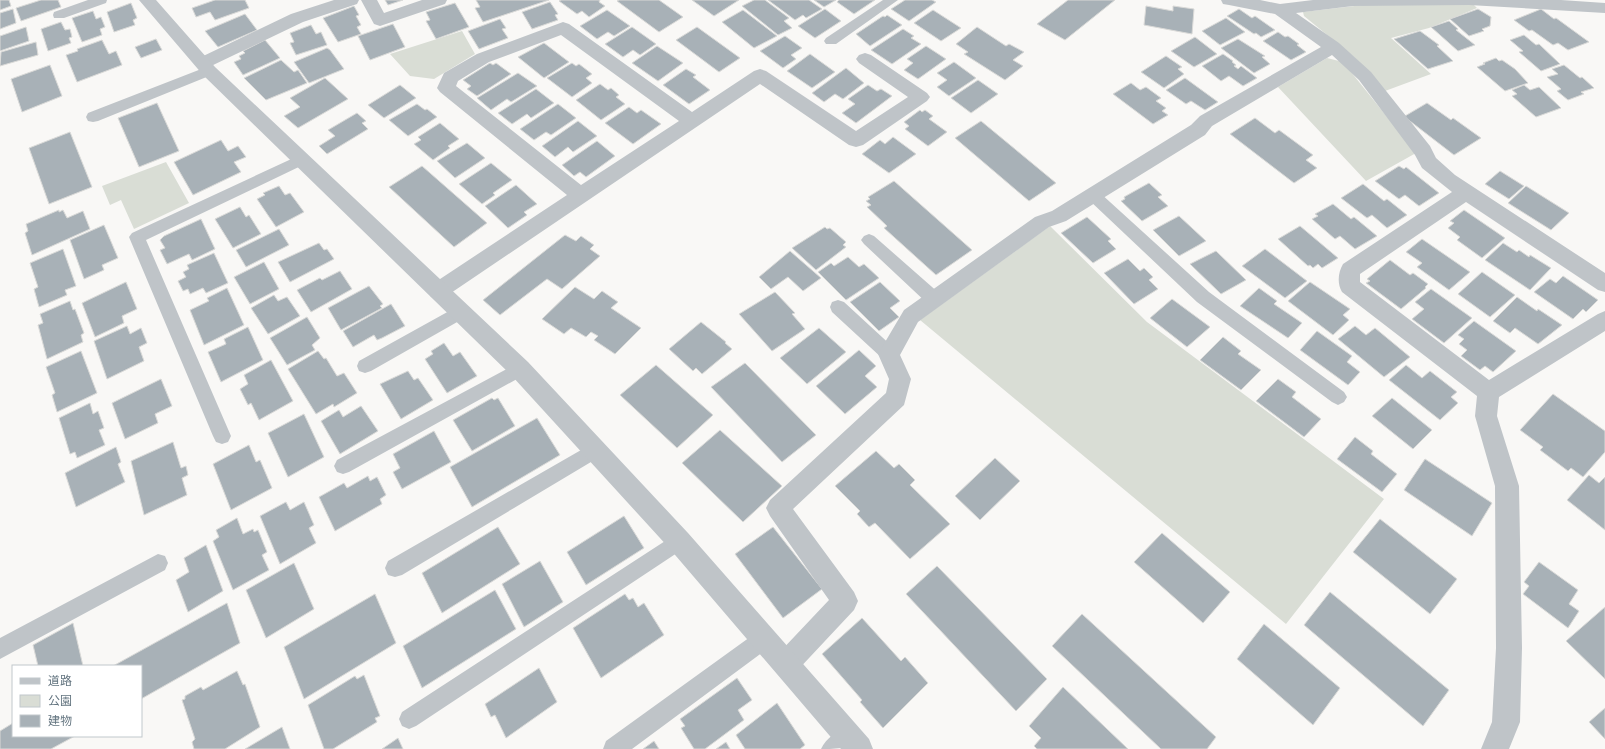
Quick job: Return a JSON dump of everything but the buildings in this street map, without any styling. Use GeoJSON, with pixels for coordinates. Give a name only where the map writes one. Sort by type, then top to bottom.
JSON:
{"type":"FeatureCollection","features":[{"type":"Feature","properties":{"kind":"street"},"geometry":{"type":"LineString","coordinates":[[147,0],[206,67],[300,160],[520,369],[678,541],[786,664],[846,745]]}},
{"type":"Feature","properties":{"kind":"street"},"geometry":{"type":"LineString","coordinates":[[206,67],[298,18],[351,0]]}},
{"type":"Feature","properties":{"kind":"street"},"geometry":{"type":"LineString","coordinates":[[368,0],[380,20],[440,0]]}},
{"type":"Feature","properties":{"kind":"street"},"geometry":{"type":"LineString","coordinates":[[1229,0],[1280,9],[1353,1],[1469,0],[1605,8]]}},
{"type":"Feature","properties":{"kind":"street"},"geometry":{"type":"LineString","coordinates":[[1280,9],[1333,47],[1365,76],[1423,151],[1429,163],[1465,193],[1605,284]]}},
{"type":"Feature","properties":{"kind":"street"},"geometry":{"type":"LineString","coordinates":[[580,195],[446,88],[450,77],[483,58],[563,28],[692,122]]}},
{"type":"Feature","properties":{"kind":"street"},"geometry":{"type":"LineString","coordinates":[[786,664],[845,601],[778,508],[896,398],[900,379],[889,354],[911,316],[1042,222],[1059,216],[1094,196],[1198,130],[1206,121],[1333,47]]}},
{"type":"Feature","properties":{"kind":"street"},"geometry":{"type":"LineString","coordinates":[[438,291],[760,76],[856,140],[921,97],[865,60]]}},
{"type":"Feature","properties":{"kind":"street"},"geometry":{"type":"LineString","coordinates":[[1465,193],[1350,270],[1349,286],[1488,392]]}},
{"type":"Feature","properties":{"kind":"street"},"geometry":{"type":"LineString","coordinates":[[1488,392],[1605,320]]}},
{"type":"Feature","properties":{"kind":"street"},"geometry":{"type":"LineString","coordinates":[[1488,392],[1486,416],[1507,486],[1510,648],[1506,722],[1495,749]]}},
{"type":"Feature","properties":{"kind":"lane"},"geometry":{"type":"LineString","coordinates":[[59,15],[102,0]]}},
{"type":"Feature","properties":{"kind":"lane"},"geometry":{"type":"LineString","coordinates":[[831,41],[892,0]]}},
{"type":"Feature","properties":{"kind":"lane"},"geometry":{"type":"LineString","coordinates":[[93,117],[206,67]]}},
{"type":"Feature","properties":{"kind":"lane"},"geometry":{"type":"LineString","coordinates":[[222,436],[137,237],[300,160]]}},
{"type":"Feature","properties":{"kind":"lane"},"geometry":{"type":"LineString","coordinates":[[1094,196],[1203,297],[1338,397]]}},
{"type":"Feature","properties":{"kind":"lane"},"geometry":{"type":"LineString","coordinates":[[869,240],[934,299]]}},
{"type":"Feature","properties":{"kind":"lane"},"geometry":{"type":"LineString","coordinates":[[838,307],[889,354]]}},
{"type":"Feature","properties":{"kind":"lane"},"geometry":{"type":"LineString","coordinates":[[365,366],[460,312]]}},
{"type":"Feature","properties":{"kind":"lane"},"geometry":{"type":"LineString","coordinates":[[344,466],[520,369]]}},
{"type":"Feature","properties":{"kind":"lane"},"geometry":{"type":"LineString","coordinates":[[395,568],[595,450]]}},
{"type":"Feature","properties":{"kind":"lane"},"geometry":{"type":"LineString","coordinates":[[409,719],[678,541]]}},
{"type":"Feature","properties":{"kind":"lane"},"geometry":{"type":"LineString","coordinates":[[0,649],[158,563]]}},
{"type":"Feature","properties":{"kind":"lane"},"geometry":{"type":"LineString","coordinates":[[614,749],[764,639]]}},
{"type":"Feature","properties":{"kind":"green space"},"geometry":{"type":"Polygon","coordinates":[[[1473,4],[1477,8],[1429,28],[1391,38],[1431,74],[1385,91],[1354,57],[1304,16],[1303,12],[1363,5],[1473,4]]]}},
{"type":"Feature","properties":{"kind":"green space"},"geometry":{"type":"Polygon","coordinates":[[[462,31],[475,54],[434,79],[410,76],[390,54],[462,31]]]}},
{"type":"Feature","properties":{"kind":"green space"},"geometry":{"type":"Polygon","coordinates":[[[1327,58],[1343,62],[1416,153],[1366,181],[1278,87],[1327,58]]]}},
{"type":"Feature","properties":{"kind":"green space"},"geometry":{"type":"Polygon","coordinates":[[[166,162],[189,203],[134,229],[121,200],[110,205],[102,186],[166,162]]]}},
{"type":"Feature","properties":{"kind":"green space"},"geometry":{"type":"Polygon","coordinates":[[[1050,226],[1147,322],[1384,499],[1286,624],[920,320],[1050,226]]]}}]}
